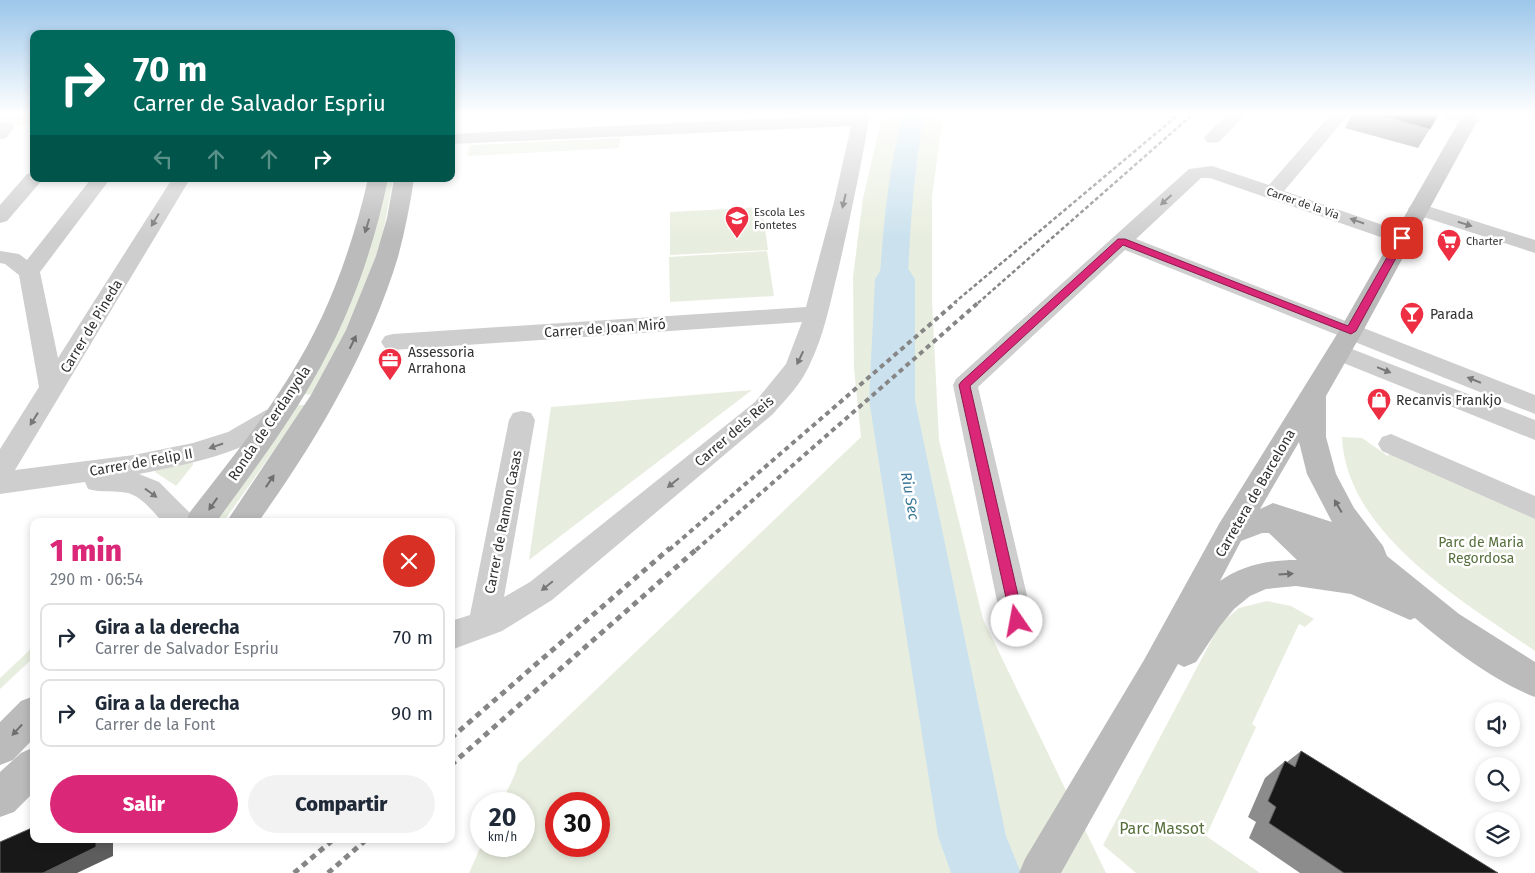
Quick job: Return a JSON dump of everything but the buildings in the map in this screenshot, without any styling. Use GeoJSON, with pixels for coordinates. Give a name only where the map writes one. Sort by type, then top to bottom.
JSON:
{"type":"FeatureCollection","features":[{"type":"Feature","properties":{"kind":"main road","name":"Carretera de Barcelona"},"geometry":{"type":"LineString","coordinates":[[1039,873],[1156,671],[1232,532],[1345,341],[1449,155]]}},
{"type":"Feature","properties":{"kind":"main road","name":"Ronda de Cerdanyola"},"geometry":{"type":"LineString","coordinates":[[203,518],[300,380],[332,318],[354,266],[371,212],[377,182]]}},
{"type":"Feature","properties":{"kind":"main road"},"geometry":{"type":"LineString","coordinates":[[248,517],[333,382],[360,328],[384,269],[400,209],[404,182]]}},
{"type":"Feature","properties":{"kind":"main road"},"geometry":{"type":"LineString","coordinates":[[1313,395],[1313,443],[1325,483],[1347,520],[1387,574]]}},
{"type":"Feature","properties":{"kind":"main road"},"geometry":{"type":"LineString","coordinates":[[1257,489],[1275,519],[1319,559],[1356,582],[1437,618]]}},
{"type":"Feature","properties":{"kind":"main road"},"geometry":{"type":"LineString","coordinates":[[1232,532],[1250,524],[1275,519],[1298,522],[1315,527],[1387,574],[1437,618],[1535,681]]}},
{"type":"Feature","properties":{"kind":"main road"},"geometry":{"type":"LineString","coordinates":[[1156,671],[1181,656],[1212,610],[1239,585],[1266,575],[1294,573],[1356,582]]}},
{"type":"Feature","properties":{"kind":"main road"},"geometry":{"type":"LineString","coordinates":[[0,747],[30,717]]}},
{"type":"Feature","properties":{"kind":"main road"},"geometry":{"type":"LineString","coordinates":[[0,798],[30,770]]}},
{"type":"Feature","properties":{"kind":"street","name":"Carrer dels Reis"},"geometry":{"type":"LineString","coordinates":[[455,635],[484,624],[541,591],[764,408],[781,389],[796,366],[816,314],[855,155]]}},
{"type":"Feature","properties":{"kind":"street"},"geometry":{"type":"LineString","coordinates":[[1273,192],[1305,155]]}},
{"type":"Feature","properties":{"kind":"street","name":"Carrer de la Via"},"geometry":{"type":"LineString","coordinates":[[1122,241],[1196,172],[1204,171],[1273,192],[1402,238]]}},
{"type":"Feature","properties":{"kind":"street"},"geometry":{"type":"LineString","coordinates":[[0,217],[31,182]]}},
{"type":"Feature","properties":{"kind":"street"},"geometry":{"type":"LineString","coordinates":[[29,272],[99,182]]}},
{"type":"Feature","properties":{"kind":"street","name":"Carrer de Pineda"},"geometry":{"type":"LineString","coordinates":[[0,472],[179,182]]}},
{"type":"Feature","properties":{"kind":"street"},"geometry":{"type":"LineString","coordinates":[[1418,210],[1535,247]]}},
{"type":"Feature","properties":{"kind":"street"},"geometry":{"type":"LineString","coordinates":[[1017,621],[965,385],[1122,241],[1345,341],[1535,430]]}},
{"type":"Feature","properties":{"kind":"street"},"geometry":{"type":"LineString","coordinates":[[0,257],[12,259],[29,272],[52,389]]}},
{"type":"Feature","properties":{"kind":"street","name":"Carrer de Joan Miró"},"geometry":{"type":"LineString","coordinates":[[393,342],[816,314]]}},
{"type":"Feature","properties":{"kind":"street"},"geometry":{"type":"LineString","coordinates":[[1345,341],[1535,405]]}},
{"type":"Feature","properties":{"kind":"street","name":"Carrer de Felip II"},"geometry":{"type":"LineString","coordinates":[[0,484],[134,466],[193,453],[237,439],[275,417]]}},
{"type":"Feature","properties":{"kind":"street","name":"Carrer de Ramon Casas"},"geometry":{"type":"LineString","coordinates":[[484,624],[522,420]]}},
{"type":"Feature","properties":{"kind":"street"},"geometry":{"type":"LineString","coordinates":[[1392,444],[1535,508]]}},
{"type":"Feature","properties":{"kind":"street","name":"Carrer de Felip II"},"geometry":{"type":"LineString","coordinates":[[0,484],[94,481],[130,482],[149,490],[177,518]]}},
{"type":"Feature","properties":{"kind":"green space"},"geometry":{"type":"Polygon","coordinates":[[[873,155],[938,155],[932,197],[932,300],[939,440],[983,619],[1106,873],[469,873],[476,857],[535,857],[535,792],[507,792],[518,764],[861,437],[854,369],[853,277],[863,198],[873,155]]]}},
{"type":"Feature","properties":{"kind":"green space"},"geometry":{"type":"Polygon","coordinates":[[[383,182],[392,182],[380,244],[362,298],[315,395],[299,394],[378,217],[383,182]]]}},
{"type":"Feature","properties":{"kind":"green space"},"geometry":{"type":"Polygon","coordinates":[[[762,207],[768,250],[670,255],[670,212],[762,207]]]}},
{"type":"Feature","properties":{"kind":"green space"},"geometry":{"type":"Polygon","coordinates":[[[767,251],[774,296],[670,302],[669,257],[767,251]]]}},
{"type":"Feature","properties":{"kind":"green space"},"geometry":{"type":"Polygon","coordinates":[[[752,390],[529,560],[551,407],[752,390]]]}},
{"type":"Feature","properties":{"kind":"green space"},"geometry":{"type":"Polygon","coordinates":[[[294,405],[306,405],[226,518],[214,518],[294,405]]]}},
{"type":"Feature","properties":{"kind":"green space","name":"Parc de Maria Regordosa"},"geometry":{"type":"Polygon","coordinates":[[[1342,437],[1362,438],[1388,456],[1390,452],[1535,517],[1535,651],[1475,611],[1444,587],[1413,562],[1386,534],[1364,504],[1349,472],[1342,437]]]}},
{"type":"Feature","properties":{"kind":"green space"},"geometry":{"type":"Polygon","coordinates":[[[193,462],[193,465],[176,486],[155,472],[159,467],[193,462]]]}},
{"type":"Feature","properties":{"kind":"green space","name":"Parc Massot"},"geometry":{"type":"Polygon","coordinates":[[[1267,601],[1291,606],[1314,619],[1305,627],[1299,624],[1252,724],[1256,727],[1206,836],[1260,873],[1136,873],[1103,845],[1220,624],[1239,608],[1267,601]]]}},
{"type":"Feature","properties":{"kind":"green space"},"geometry":{"type":"Polygon","coordinates":[[[30,650],[30,661],[0,689],[0,678],[30,650]]]}},
{"type":"Feature","properties":{"kind":"water"},"geometry":{"type":"Polygon","coordinates":[[[894,155],[918,155],[909,252],[906,335],[875,359],[883,236],[894,155]]]}},
{"type":"Feature","properties":{"kind":"waterway","name":"Riu Sec"},"geometry":{"type":"LineString","coordinates":[[895,279],[892,400],[972,836],[986,873]]}},
{"type":"Feature","properties":{"kind":"railway"},"geometry":{"type":"LineString","coordinates":[[954,303],[1130,155]]}},
{"type":"Feature","properties":{"kind":"railway"},"geometry":{"type":"LineString","coordinates":[[978,303],[1147,155]]}},
{"type":"Feature","properties":{"kind":"railway"},"geometry":{"type":"LineString","coordinates":[[669,550],[956,302]]}},
{"type":"Feature","properties":{"kind":"railway"},"geometry":{"type":"LineString","coordinates":[[696,550],[979,302]]}},
{"type":"Feature","properties":{"kind":"railway"},"geometry":{"type":"LineString","coordinates":[[455,735],[670,548]]}},
{"type":"Feature","properties":{"kind":"railway"},"geometry":{"type":"LineString","coordinates":[[455,761],[698,548]]}},
{"type":"Feature","properties":{"kind":"railway"},"geometry":{"type":"LineString","coordinates":[[294,873],[329,843]]}},
{"type":"Feature","properties":{"kind":"railway"},"geometry":{"type":"LineString","coordinates":[[328,873],[362,843]]}},
{"type":"Feature","properties":{"kind":"place","name":"Escola Les Fontetes"},"geometry":{"type":"Point","coordinates":[737,239]}},
{"type":"Feature","properties":{"kind":"place","name":"Charter"},"geometry":{"type":"Point","coordinates":[1449,262]}},
{"type":"Feature","properties":{"kind":"place","name":"Parada"},"geometry":{"type":"Point","coordinates":[1412,335]}},
{"type":"Feature","properties":{"kind":"place","name":"Assessoria Arrahona"},"geometry":{"type":"Point","coordinates":[390,381]}},
{"type":"Feature","properties":{"kind":"place","name":"Recanvis Frankjo"},"geometry":{"type":"Point","coordinates":[1379,421]}},
{"type":"Feature","properties":{"kind":"route"},"geometry":{"type":"LineString","coordinates":[[1017,621],[965,385],[1122,241],[1351,331],[1402,238]]}}]}
